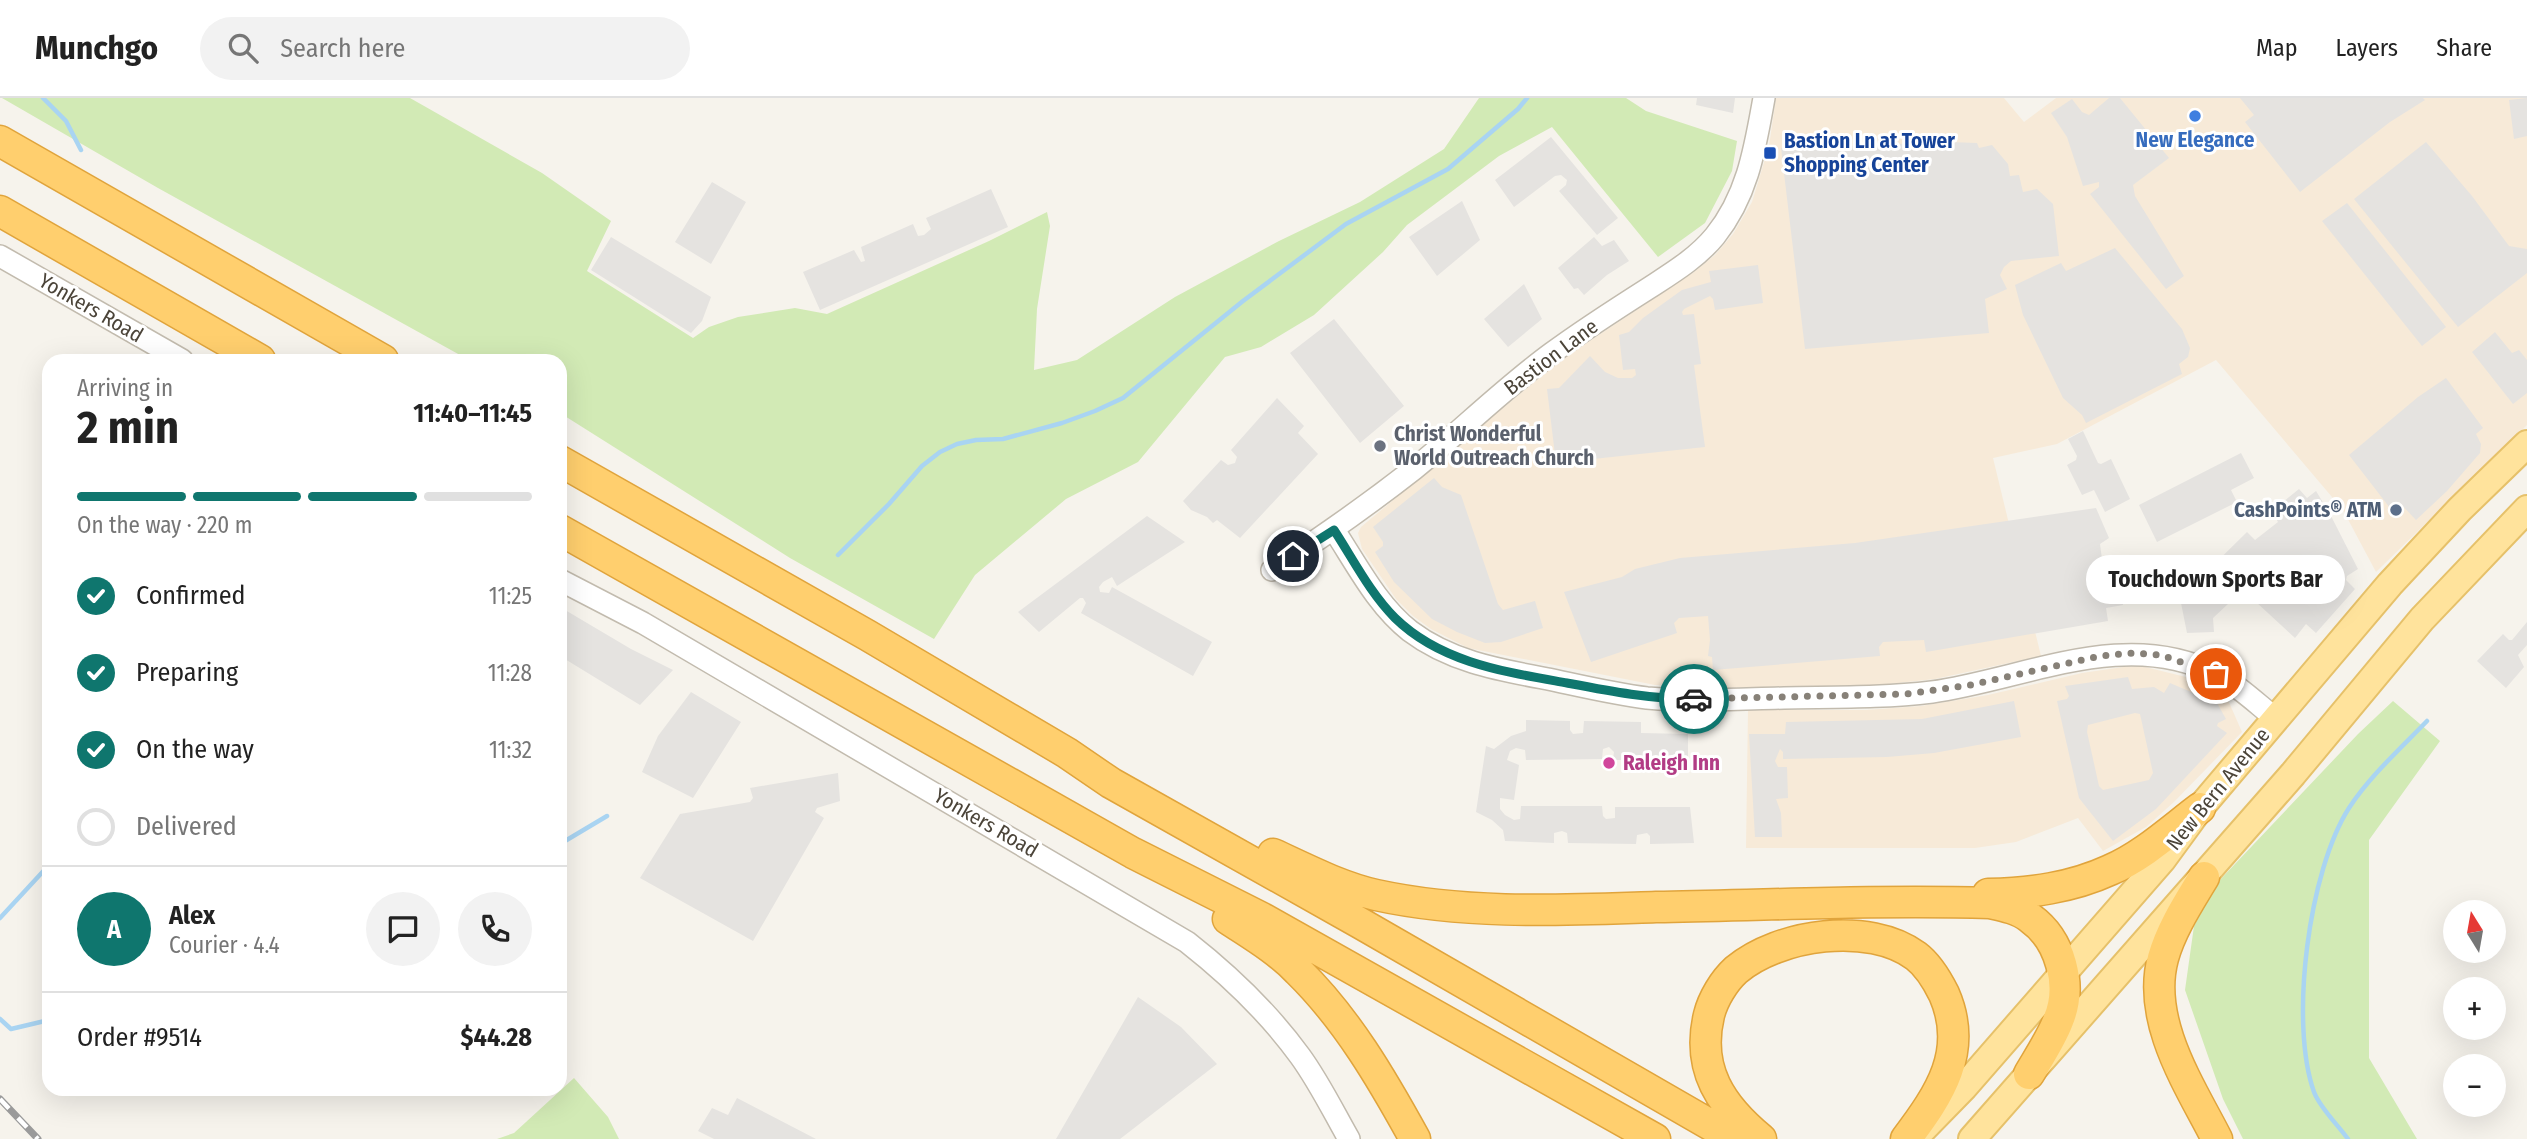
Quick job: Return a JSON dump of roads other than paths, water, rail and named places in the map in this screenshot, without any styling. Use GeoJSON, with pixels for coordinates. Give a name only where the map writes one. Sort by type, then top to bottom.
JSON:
{"type":"FeatureCollection","features":[{"type":"Feature","properties":{"kind":"highway"},"geometry":{"type":"LineString","coordinates":[[0,141],[373,354]]}},
{"type":"Feature","properties":{"kind":"highway"},"geometry":{"type":"LineString","coordinates":[[0,211],[250,354]]}},
{"type":"Feature","properties":{"kind":"highway"},"geometry":{"type":"LineString","coordinates":[[567,465],[867,635],[1176,820],[1735,1139]]}},
{"type":"Feature","properties":{"kind":"highway"},"geometry":{"type":"LineString","coordinates":[[567,534],[1133,853],[1262,918],[1655,1139]]}},
{"type":"Feature","properties":{"kind":"highway"},"geometry":{"type":"LineString","coordinates":[[1893,901],[1938,896],[2035,892],[2082,881],[2112,870],[2136,856],[2200,808]]}},
{"type":"Feature","properties":{"kind":"highway"},"geometry":{"type":"LineString","coordinates":[[1176,820],[1233,838],[1349,888],[1450,907],[1557,909],[1893,901],[1990,903],[2019,911],[2041,927],[2049,938],[2063,972],[2059,1021],[2029,1074]]}},
{"type":"Feature","properties":{"kind":"highway"},"geometry":{"type":"LineString","coordinates":[[1133,853],[1259,940],[1296,969],[1329,1005],[1386,1084],[1415,1139]]}},
{"type":"Feature","properties":{"kind":"highway"},"geometry":{"type":"LineString","coordinates":[[2204,877],[2180,919],[2163,958],[2161,1003],[2173,1049],[2217,1139]]}},
{"type":"Feature","properties":{"kind":"highway"},"geometry":{"type":"LineString","coordinates":[[1761,1139],[1730,1109],[1713,1079],[1708,1066],[1705,1041],[1711,1009],[1726,982],[1735,971],[1751,960],[1793,942],[1843,936],[1885,941],[1916,956],[1935,978],[1948,1004],[1954,1041],[1948,1069],[1936,1097],[1906,1139]]}},
{"type":"Feature","properties":{"kind":"main road","name":"New Bern Avenue"},"geometry":{"type":"LineString","coordinates":[[1913,1139],[1964,1087],[2162,860],[2200,808],[2424,545],[2527,444]]}},
{"type":"Feature","properties":{"kind":"main road"},"geometry":{"type":"LineString","coordinates":[[1972,1139],[2137,949],[2204,877],[2422,619],[2527,509]]}},
{"type":"Feature","properties":{"kind":"street","name":"Bastion Lane"},"geometry":{"type":"LineString","coordinates":[[1272,570],[1334,530],[1415,468],[1544,358],[1695,256],[1715,236],[1732,212],[1745,185],[1764,98]]}},
{"type":"Feature","properties":{"kind":"street","name":"Yonkers Road"},"geometry":{"type":"LineString","coordinates":[[0,256],[172,354]]}},
{"type":"Feature","properties":{"kind":"street"},"geometry":{"type":"LineString","coordinates":[[1334,530],[1380,601],[1411,632],[1448,653],[1502,671],[1647,698],[1885,696],[1970,685],[2066,663],[2133,653],[2161,655],[2216,674],[2245,693],[2275,718]]}},
{"type":"Feature","properties":{"kind":"street","name":"Yonkers Road"},"geometry":{"type":"LineString","coordinates":[[567,584],[643,623],[1187,942],[1227,975],[1282,1034],[1320,1087],[1349,1139]]}},
{"type":"Feature","properties":{"kind":"waterway"},"geometry":{"type":"LineString","coordinates":[[43,98],[66,121],[81,150]]}},
{"type":"Feature","properties":{"kind":"waterway"},"geometry":{"type":"LineString","coordinates":[[838,555],[922,466],[940,452],[957,444],[1003,439],[1062,423],[1123,398],[1243,301],[1346,224],[1448,169],[1518,109],[1527,98]]}},
{"type":"Feature","properties":{"kind":"waterway"},"geometry":{"type":"LineString","coordinates":[[2348,1139],[2317,1098],[2307,1062],[2303,1027],[2304,988],[2314,907],[2335,835],[2349,808],[2376,774],[2427,721]]}},
{"type":"Feature","properties":{"kind":"waterway"},"geometry":{"type":"LineString","coordinates":[[567,840],[607,816]]}},
{"type":"Feature","properties":{"kind":"waterway"},"geometry":{"type":"LineString","coordinates":[[0,918],[42,873]]}},
{"type":"Feature","properties":{"kind":"waterway"},"geometry":{"type":"LineString","coordinates":[[0,1019],[11,1029],[42,1022]]}},
{"type":"Feature","properties":{"kind":"railway"},"geometry":{"type":"LineString","coordinates":[[0,1099],[38,1139]]}},
{"type":"Feature","properties":{"kind":"place","name":"New Elegance"},"geometry":{"type":"Point","coordinates":[2195,116]}},
{"type":"Feature","properties":{"kind":"place","name":"Bastion Ln at Tower Shopping Center"},"geometry":{"type":"Point","coordinates":[1770,153]}},
{"type":"Feature","properties":{"kind":"place","name":"Christ Wonderful World Outreach Church"},"geometry":{"type":"Point","coordinates":[1380,446]}},
{"type":"Feature","properties":{"kind":"place","name":"CashPoints® ATM"},"geometry":{"type":"Point","coordinates":[2396,510]}},
{"type":"Feature","properties":{"kind":"place","name":"Touchdown Sports Bar"},"geometry":{"type":"Point","coordinates":[2216,674]}},
{"type":"Feature","properties":{"kind":"place","name":"Raleigh Inn"},"geometry":{"type":"Point","coordinates":[1609,763]}}]}
